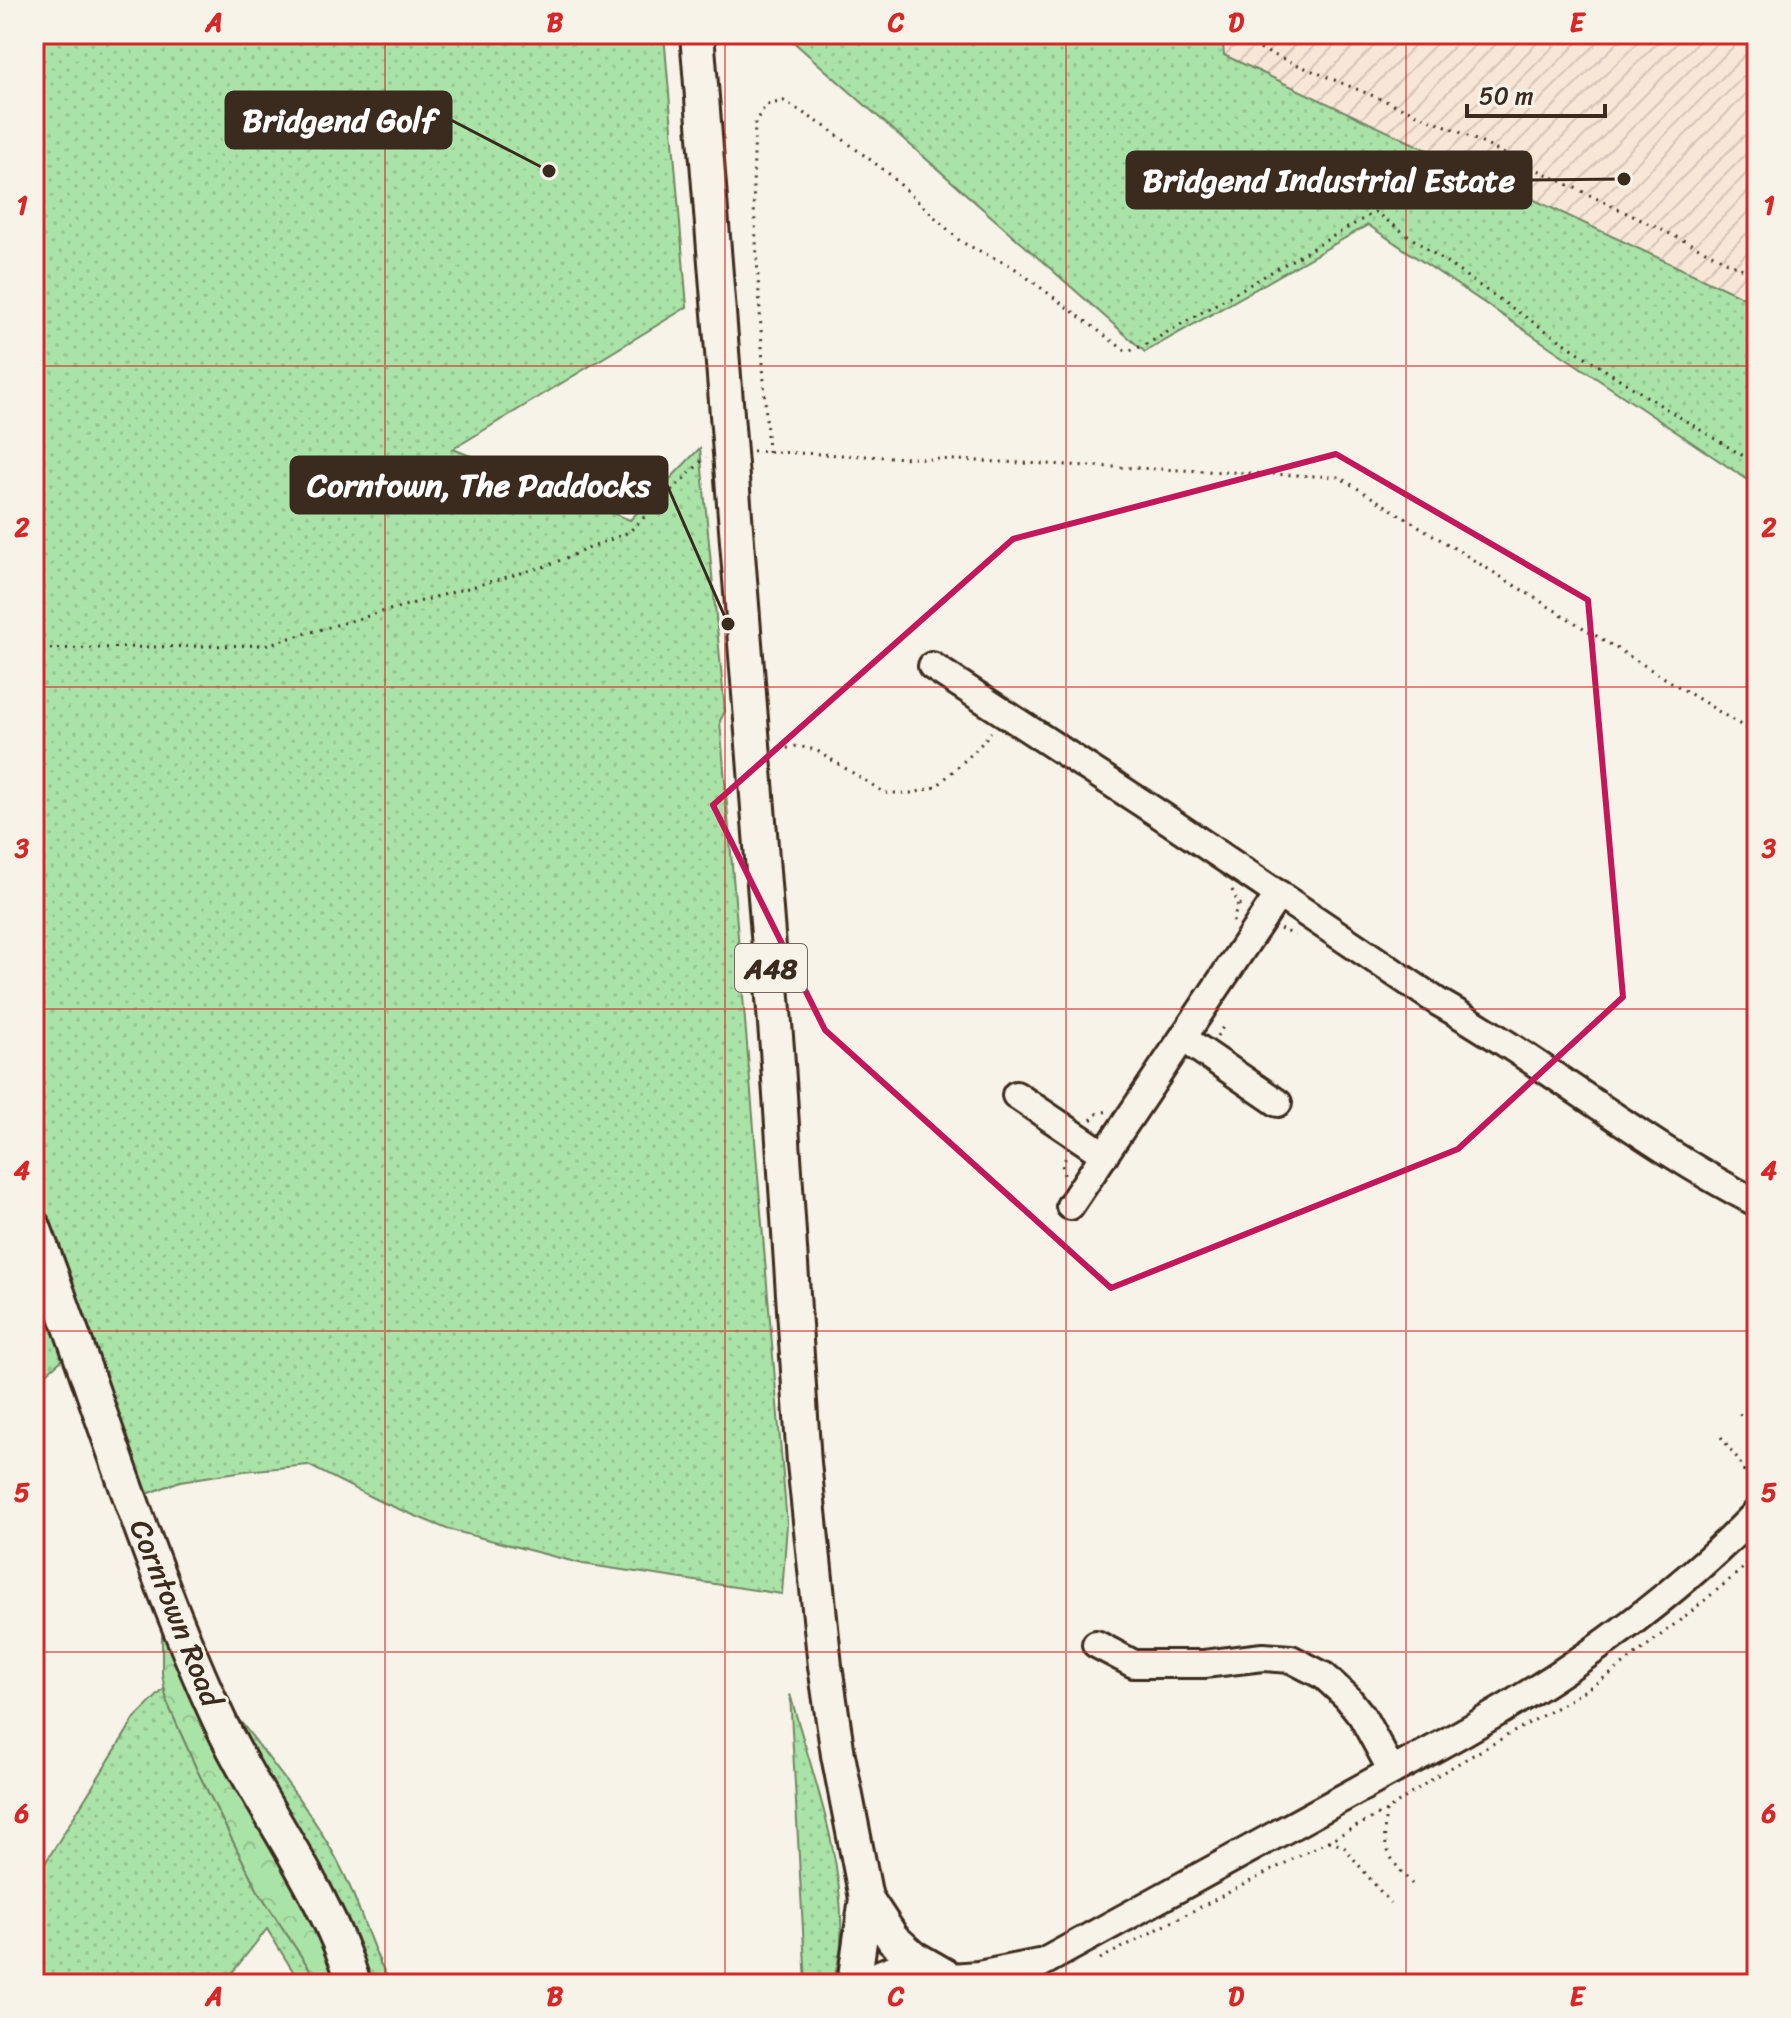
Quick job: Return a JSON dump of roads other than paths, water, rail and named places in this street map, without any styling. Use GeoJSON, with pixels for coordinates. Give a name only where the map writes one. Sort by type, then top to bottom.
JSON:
{"type":"FeatureCollection","features":[{"type":"Feature","properties":{"kind":"main road","name":"A48"},"geometry":{"type":"LineString","coordinates":[[697,34],[777,1049],[813,1568],[836,1740],[866,1898],[854,1984]]}},
{"type":"Feature","properties":{"kind":"main road","name":"Corntown Road"},"geometry":{"type":"LineString","coordinates":[[34,1227],[80,1349],[136,1516],[186,1647],[218,1720],[315,1894],[354,1984]]}},
{"type":"Feature","properties":{"kind":"main road","name":"A48"},"geometry":{"type":"LineString","coordinates":[[866,1898],[893,1939],[913,1957],[948,1977]]}},
{"type":"Feature","properties":{"kind":"main road"},"geometry":{"type":"LineString","coordinates":[[868,1984],[887,1972],[909,1967],[948,1977]]}},
{"type":"Feature","properties":{"kind":"street"},"geometry":{"type":"LineString","coordinates":[[932,666],[1438,1002],[1714,1181],[1757,1203]]}},
{"type":"Feature","properties":{"kind":"street"},"geometry":{"type":"LineString","coordinates":[[1070,1206],[1279,894]]}},
{"type":"Feature","properties":{"kind":"street"},"geometry":{"type":"LineString","coordinates":[[1183,1038],[1278,1103]]}},
{"type":"Feature","properties":{"kind":"street"},"geometry":{"type":"LineString","coordinates":[[1016,1095],[1105,1155]]}},
{"type":"Feature","properties":{"kind":"street"},"geometry":{"type":"LineString","coordinates":[[1015,1984],[1031,1969],[1509,1706],[1634,1623],[1713,1557],[1757,1512]]}},
{"type":"Feature","properties":{"kind":"street"},"geometry":{"type":"LineString","coordinates":[[1096,1644],[1134,1664],[1204,1664],[1263,1657],[1291,1659],[1324,1676],[1347,1697],[1362,1716],[1392,1771]]}},
{"type":"Feature","properties":{"kind":"street"},"geometry":{"type":"LineString","coordinates":[[948,1977],[978,1975],[1047,1961]]}},
{"type":"Feature","properties":{"kind":"place","name":"Bridgend Golf"},"geometry":{"type":"Point","coordinates":[549,171]}},
{"type":"Feature","properties":{"kind":"place","name":"Bridgend Industrial Estate"},"geometry":{"type":"Point","coordinates":[1624,179]}},
{"type":"Feature","properties":{"kind":"place","name":"Corntown, The Paddocks"},"geometry":{"type":"Point","coordinates":[728,624]}}]}
